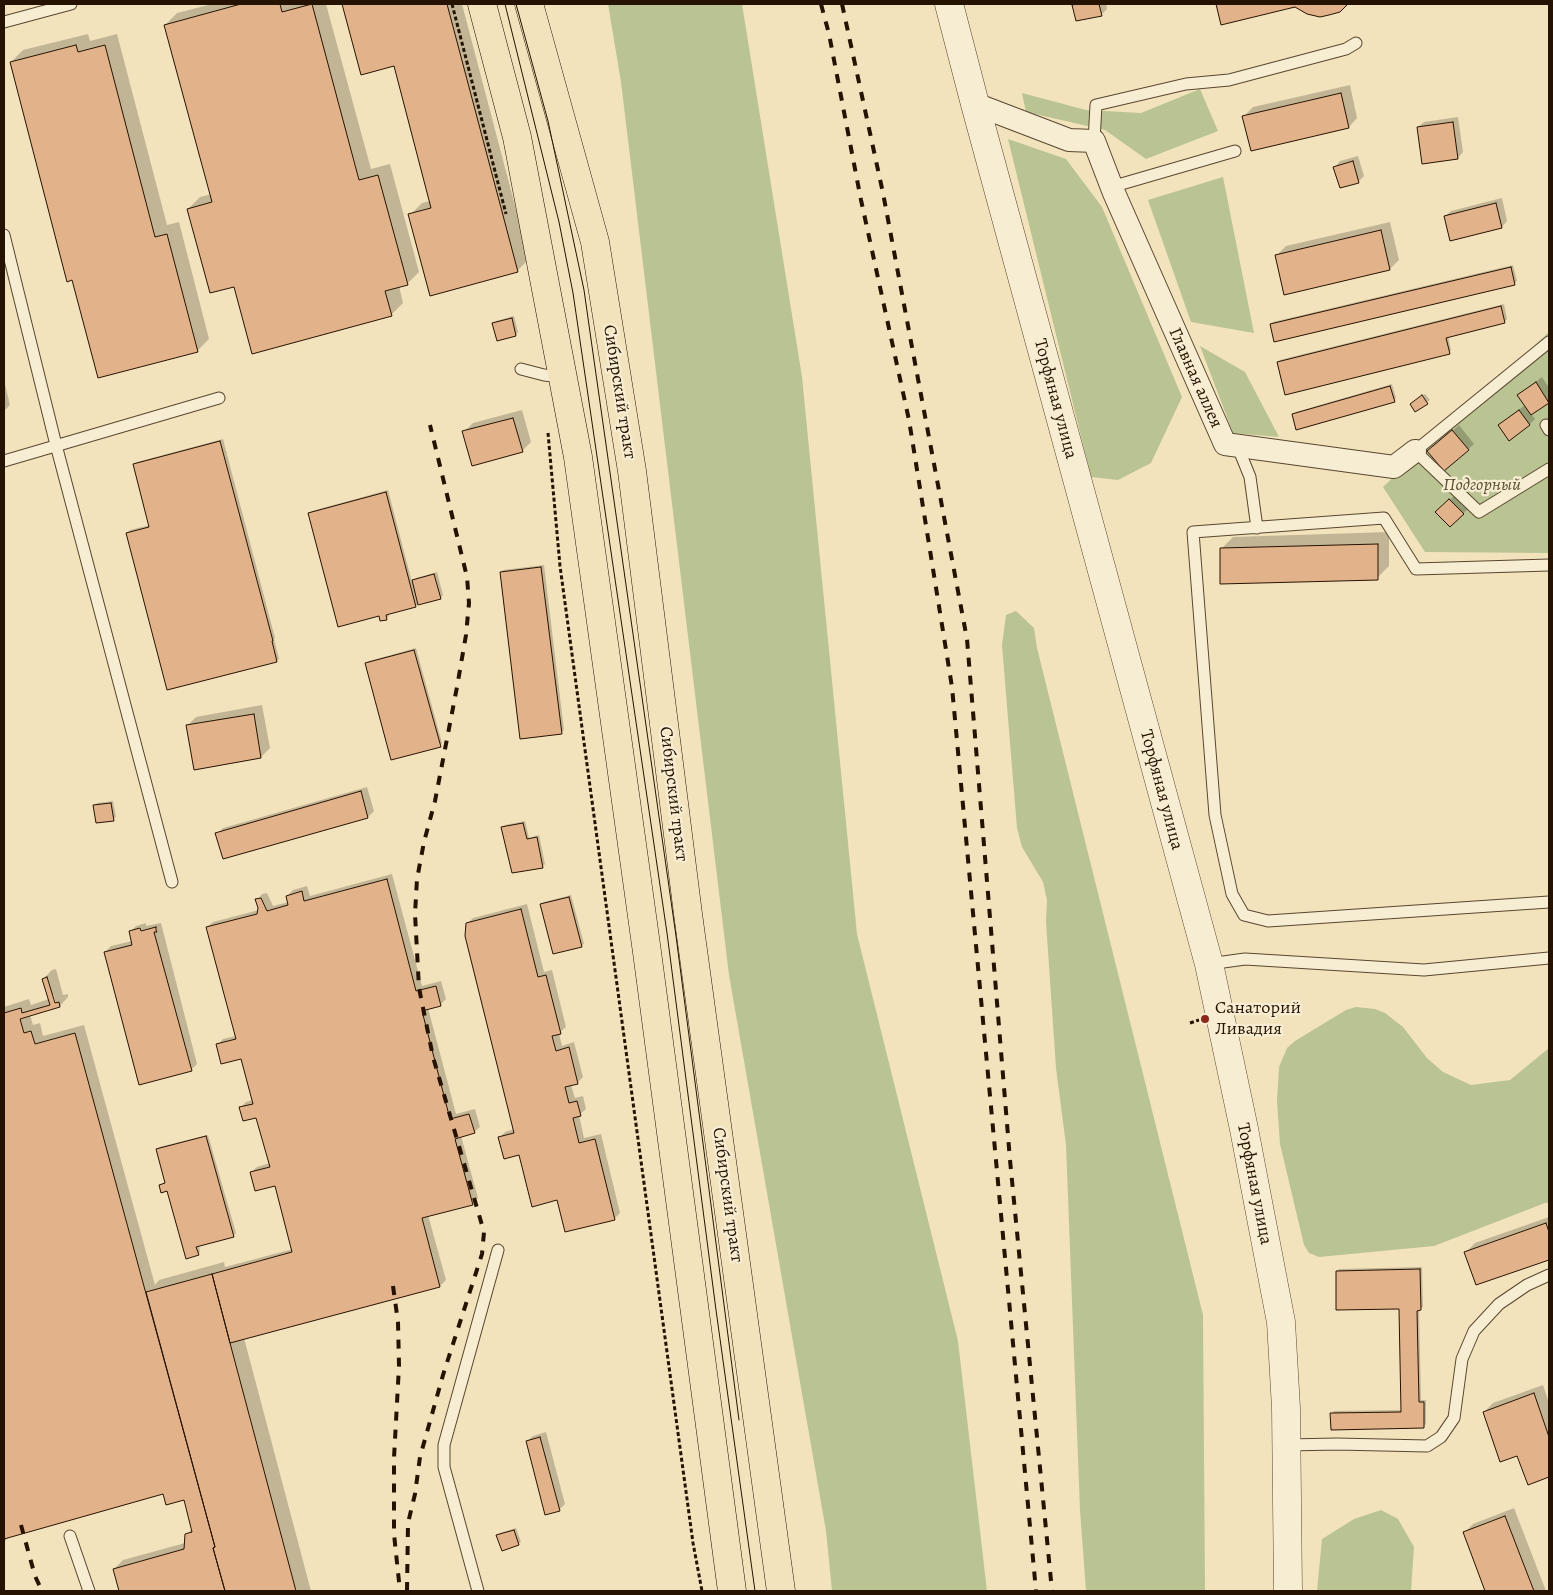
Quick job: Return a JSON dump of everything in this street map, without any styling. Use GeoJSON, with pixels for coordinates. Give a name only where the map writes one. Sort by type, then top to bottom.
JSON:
{"type":"FeatureCollection","features":[{"type":"Feature","properties":{"kind":"main road"},"geometry":{"type":"LineString","coordinates":[[482,4],[517,137],[578,457],[616,724],[732,1591]]}},
{"type":"Feature","properties":{"kind":"main road","name":"Сибирский тракт"},"geometry":{"type":"LineString","coordinates":[[532,9],[595,242],[632,471],[688,914],[781,1591]]}},
{"type":"Feature","properties":{"kind":"street","name":"Торфяная улица"},"geometry":{"type":"LineString","coordinates":[[949,4],[1209,964],[1244,1130],[1281,1322],[1287,1445],[1288,1591]]}},
{"type":"Feature","properties":{"kind":"street"},"geometry":{"type":"LineString","coordinates":[[975,104],[1069,140],[1094,141]]}},
{"type":"Feature","properties":{"kind":"street","name":"Главная аллея"},"geometry":{"type":"LineString","coordinates":[[1094,141],[1111,187],[1225,444],[1394,467],[1414,450]]}},
{"type":"Feature","properties":{"kind":"lane"},"geometry":{"type":"LineString","coordinates":[[4,22],[71,4]]}},
{"type":"Feature","properties":{"kind":"lane"},"geometry":{"type":"LineString","coordinates":[[1094,141],[1096,105],[1186,84],[1229,80],[1346,49],[1356,43]]}},
{"type":"Feature","properties":{"kind":"lane"},"geometry":{"type":"LineString","coordinates":[[1111,187],[1235,151]]}},
{"type":"Feature","properties":{"kind":"lane"},"geometry":{"type":"LineString","coordinates":[[4,235],[56,445],[172,882]]}},
{"type":"Feature","properties":{"kind":"lane","name":"Главная аллея"},"geometry":{"type":"LineString","coordinates":[[1414,450],[1549,342]]}},
{"type":"Feature","properties":{"kind":"lane"},"geometry":{"type":"LineString","coordinates":[[521,369],[544,375],[563,377]]}},
{"type":"Feature","properties":{"kind":"lane"},"geometry":{"type":"LineString","coordinates":[[4,461],[219,398]]}},
{"type":"Feature","properties":{"kind":"lane"},"geometry":{"type":"LineString","coordinates":[[1237,445],[1250,477],[1257,528]]}},
{"type":"Feature","properties":{"kind":"lane"},"geometry":{"type":"LineString","coordinates":[[1414,450],[1479,512],[1549,469]]}},
{"type":"Feature","properties":{"kind":"lane"},"geometry":{"type":"LineString","coordinates":[[1549,565],[1416,569],[1384,518],[1193,532],[1216,815],[1232,894],[1244,915],[1268,921],[1549,902]]}},
{"type":"Feature","properties":{"kind":"lane"},"geometry":{"type":"LineString","coordinates":[[1209,964],[1246,959],[1424,970],[1549,958]]}},
{"type":"Feature","properties":{"kind":"lane"},"geometry":{"type":"LineString","coordinates":[[478,1591],[444,1467],[444,1445],[498,1250]]}},
{"type":"Feature","properties":{"kind":"lane"},"geometry":{"type":"LineString","coordinates":[[1287,1445],[1427,1446],[1441,1437],[1454,1418],[1462,1359],[1474,1330],[1499,1304],[1527,1285],[1549,1275]]}},
{"type":"Feature","properties":{"kind":"lane"},"geometry":{"type":"LineString","coordinates":[[70,1536],[89,1591]]}},
{"type":"Feature","properties":{"kind":"path"},"geometry":{"type":"LineString","coordinates":[[452,4],[508,218]]}},
{"type":"Feature","properties":{"kind":"path"},"geometry":{"type":"LineString","coordinates":[[548,432],[560,566],[690,1524],[702,1591]]}},
{"type":"Feature","properties":{"kind":"green space"},"geometry":{"type":"Polygon","coordinates":[[[608,4],[742,4],[802,377],[857,934],[958,1341],[987,1591],[832,1591],[826,1531],[729,975],[621,82],[608,4]]]}},
{"type":"Feature","properties":{"kind":"green space"},"geometry":{"type":"Polygon","coordinates":[[[1200,89],[1218,131],[1146,159],[1105,130],[1026,112],[1022,93],[1086,110],[1141,113],[1200,89]]]}},
{"type":"Feature","properties":{"kind":"green space"},"geometry":{"type":"Polygon","coordinates":[[[1008,139],[1066,159],[1102,207],[1182,397],[1151,463],[1118,480],[1091,477],[1008,139]]]}},
{"type":"Feature","properties":{"kind":"green space"},"geometry":{"type":"Polygon","coordinates":[[[1223,177],[1254,333],[1191,322],[1148,200],[1223,177]]]}},
{"type":"Feature","properties":{"kind":"green space","name":"Подгорный"},"geometry":{"type":"Polygon","coordinates":[[[1549,332],[1549,553],[1425,552],[1383,487],[1549,332]]]}},
{"type":"Feature","properties":{"kind":"green space"},"geometry":{"type":"Polygon","coordinates":[[[1200,346],[1245,372],[1279,437],[1233,433],[1200,346]]]}},
{"type":"Feature","properties":{"kind":"green space"},"geometry":{"type":"Polygon","coordinates":[[[1016,611],[1034,628],[1037,648],[1203,1315],[1205,1591],[1086,1591],[1080,1510],[1066,1145],[1056,1068],[1046,922],[1047,900],[1043,882],[1022,847],[1017,828],[1002,645],[1006,615],[1016,611]]]}},
{"type":"Feature","properties":{"kind":"green space"},"geometry":{"type":"Polygon","coordinates":[[[1356,1007],[1375,1009],[1385,1013],[1403,1027],[1427,1058],[1443,1072],[1471,1085],[1510,1080],[1549,1048],[1549,1203],[1434,1246],[1319,1257],[1309,1253],[1304,1245],[1280,1144],[1277,1101],[1279,1067],[1287,1048],[1295,1041],[1346,1010],[1356,1007]]]}},
{"type":"Feature","properties":{"kind":"green space"},"geometry":{"type":"Polygon","coordinates":[[[1381,1510],[1398,1519],[1414,1547],[1411,1591],[1317,1591],[1322,1539],[1354,1519],[1381,1510]]]}},
{"type":"Feature","properties":{"kind":"building"},"geometry":{"type":"Polygon","coordinates":[[[241,4],[280,4],[282,12],[312,4],[359,180],[378,175],[408,285],[385,291],[392,316],[252,354],[234,287],[210,293],[187,209],[212,202],[164,25],[241,4]]]}},
{"type":"Feature","properties":{"kind":"building"},"geometry":{"type":"Polygon","coordinates":[[[342,4],[447,4],[518,272],[430,296],[408,214],[431,208],[394,66],[361,75],[342,4]]]}},
{"type":"Feature","properties":{"kind":"building"},"geometry":{"type":"Polygon","coordinates":[[[1099,4],[1102,16],[1076,21],[1072,5],[1099,4]]]}},
{"type":"Feature","properties":{"kind":"building"},"geometry":{"type":"Polygon","coordinates":[[[1216,4],[1348,4],[1340,12],[1320,17],[1307,14],[1295,7],[1221,25],[1216,4]]]}},
{"type":"Feature","properties":{"kind":"building"},"geometry":{"type":"Polygon","coordinates":[[[76,45],[78,52],[105,45],[155,237],[167,234],[198,352],[98,378],[72,280],[67,282],[10,62],[76,45]]]}},
{"type":"Feature","properties":{"kind":"building"},"geometry":{"type":"Polygon","coordinates":[[[1341,93],[1349,128],[1251,151],[1242,116],[1341,93]]]}},
{"type":"Feature","properties":{"kind":"building"},"geometry":{"type":"Polygon","coordinates":[[[1453,122],[1458,159],[1422,164],[1417,127],[1453,122]]]}},
{"type":"Feature","properties":{"kind":"building"},"geometry":{"type":"Polygon","coordinates":[[[1353,161],[1359,183],[1340,188],[1333,167],[1353,161]]]}},
{"type":"Feature","properties":{"kind":"building"},"geometry":{"type":"Polygon","coordinates":[[[1496,203],[1502,228],[1450,241],[1444,216],[1496,203]]]}},
{"type":"Feature","properties":{"kind":"building"},"geometry":{"type":"Polygon","coordinates":[[[1381,230],[1390,270],[1284,295],[1275,255],[1381,230]]]}},
{"type":"Feature","properties":{"kind":"building"},"geometry":{"type":"Polygon","coordinates":[[[1511,267],[1515,285],[1274,342],[1270,324],[1511,267]]]}},
{"type":"Feature","properties":{"kind":"building"},"geometry":{"type":"Polygon","coordinates":[[[1501,306],[1505,323],[1446,338],[1450,354],[1285,395],[1277,362],[1501,306]]]}},
{"type":"Feature","properties":{"kind":"building"},"geometry":{"type":"Polygon","coordinates":[[[512,318],[516,336],[497,341],[492,323],[512,318]]]}},
{"type":"Feature","properties":{"kind":"building"},"geometry":{"type":"Polygon","coordinates":[[[1536,382],[1549,403],[1531,415],[1517,395],[1536,382]]]}},
{"type":"Feature","properties":{"kind":"building"},"geometry":{"type":"Polygon","coordinates":[[[1390,386],[1395,402],[1296,430],[1292,414],[1390,386]]]}},
{"type":"Feature","properties":{"kind":"building"},"geometry":{"type":"Polygon","coordinates":[[[1422,395],[1428,404],[1415,412],[1410,404],[1422,395]]]}},
{"type":"Feature","properties":{"kind":"building"},"geometry":{"type":"Polygon","coordinates":[[[1519,410],[1530,425],[1509,441],[1498,425],[1519,410]]]}},
{"type":"Feature","properties":{"kind":"building"},"geometry":{"type":"Polygon","coordinates":[[[513,418],[523,452],[472,466],[462,431],[513,418]]]}},
{"type":"Feature","properties":{"kind":"building"},"geometry":{"type":"Polygon","coordinates":[[[1452,430],[1469,450],[1444,471],[1427,451],[1452,430]]]}},
{"type":"Feature","properties":{"kind":"building"},"geometry":{"type":"Polygon","coordinates":[[[220,441],[277,662],[167,690],[126,533],[149,527],[133,464],[220,441]]]}},
{"type":"Feature","properties":{"kind":"building"},"geometry":{"type":"Polygon","coordinates":[[[386,492],[416,607],[386,615],[387,620],[380,621],[379,616],[338,627],[308,513],[386,492]]]}},
{"type":"Feature","properties":{"kind":"building"},"geometry":{"type":"Polygon","coordinates":[[[1449,499],[1464,514],[1450,527],[1435,512],[1449,499]]]}},
{"type":"Feature","properties":{"kind":"building"},"geometry":{"type":"Polygon","coordinates":[[[1378,544],[1378,580],[1220,584],[1220,548],[1378,544]]]}},
{"type":"Feature","properties":{"kind":"building"},"geometry":{"type":"Polygon","coordinates":[[[541,567],[562,734],[520,739],[500,572],[541,567]]]}},
{"type":"Feature","properties":{"kind":"building"},"geometry":{"type":"Polygon","coordinates":[[[434,574],[441,599],[418,605],[412,580],[434,574]]]}},
{"type":"Feature","properties":{"kind":"building"},"geometry":{"type":"Polygon","coordinates":[[[414,650],[441,747],[391,760],[365,663],[414,650]]]}},
{"type":"Feature","properties":{"kind":"building"},"geometry":{"type":"Polygon","coordinates":[[[254,714],[261,758],[194,770],[186,725],[254,714]]]}},
{"type":"Feature","properties":{"kind":"building"},"geometry":{"type":"Polygon","coordinates":[[[361,791],[368,818],[223,859],[215,833],[361,791]]]}},
{"type":"Feature","properties":{"kind":"building"},"geometry":{"type":"Polygon","coordinates":[[[111,803],[114,821],[96,823],[93,805],[111,803]]]}},
{"type":"Feature","properties":{"kind":"building"},"geometry":{"type":"Polygon","coordinates":[[[523,823],[527,839],[537,837],[543,868],[512,873],[501,827],[523,823]]]}},
{"type":"Feature","properties":{"kind":"building"},"geometry":{"type":"Polygon","coordinates":[[[387,879],[416,991],[436,986],[441,1006],[422,1011],[450,1119],[469,1114],[475,1133],[455,1139],[473,1205],[422,1218],[440,1287],[230,1343],[212,1274],[292,1252],[275,1186],[255,1191],[250,1172],[270,1167],[256,1118],[243,1121],[239,1107],[253,1104],[241,1059],[221,1064],[216,1044],[236,1039],[206,927],[257,914],[258,908],[255,899],[261,898],[267,911],[288,905],[286,896],[302,891],[304,901],[387,879]]]}},
{"type":"Feature","properties":{"kind":"building"},"geometry":{"type":"Polygon","coordinates":[[[569,897],[582,947],[553,954],[540,904],[569,897]]]}},
{"type":"Feature","properties":{"kind":"building"},"geometry":{"type":"Polygon","coordinates":[[[521,909],[538,977],[546,975],[561,1034],[552,1036],[556,1051],[569,1047],[578,1084],[565,1087],[569,1103],[577,1101],[581,1116],[573,1118],[579,1143],[595,1139],[615,1220],[565,1232],[557,1200],[532,1207],[519,1155],[504,1159],[498,1137],[514,1133],[465,936],[466,923],[521,909]]]}},
{"type":"Feature","properties":{"kind":"building"},"geometry":{"type":"Polygon","coordinates":[[[156,927],[157,932],[154,932],[192,1071],[139,1085],[104,952],[132,945],[129,931],[140,928],[141,931],[156,927]]]}},
{"type":"Feature","properties":{"kind":"building"},"geometry":{"type":"Polygon","coordinates":[[[47,977],[55,1003],[59,1002],[60,1007],[20,1019],[24,1033],[31,1031],[35,1044],[75,1033],[215,1547],[213,1548],[225,1591],[119,1591],[113,1569],[184,1549],[185,1534],[192,1532],[184,1500],[166,1505],[163,1494],[4,1539],[4,1013],[21,1008],[22,1013],[50,1005],[42,979],[47,977]]]}},
{"type":"Feature","properties":{"kind":"building"},"geometry":{"type":"Polygon","coordinates":[[[206,1136],[234,1237],[196,1247],[199,1255],[186,1259],[167,1191],[161,1193],[159,1185],[165,1183],[156,1149],[206,1136]]]}},
{"type":"Feature","properties":{"kind":"building"},"geometry":{"type":"Polygon","coordinates":[[[1546,1223],[1549,1232],[1549,1260],[1476,1285],[1464,1252],[1546,1223]]]}},
{"type":"Feature","properties":{"kind":"building"},"geometry":{"type":"Polygon","coordinates":[[[1420,1269],[1421,1310],[1417,1311],[1419,1402],[1424,1402],[1424,1428],[1331,1430],[1330,1413],[1401,1412],[1399,1309],[1336,1310],[1336,1271],[1420,1269]]]}},
{"type":"Feature","properties":{"kind":"building"},"geometry":{"type":"Polygon","coordinates":[[[212,1274],[296,1591],[225,1591],[213,1548],[215,1547],[146,1292],[212,1274]]]}},
{"type":"Feature","properties":{"kind":"building"},"geometry":{"type":"Polygon","coordinates":[[[1534,1393],[1549,1437],[1549,1477],[1528,1485],[1517,1456],[1500,1462],[1483,1412],[1534,1393]]]}},
{"type":"Feature","properties":{"kind":"building"},"geometry":{"type":"Polygon","coordinates":[[[540,1437],[560,1511],[545,1515],[526,1441],[540,1437]]]}},
{"type":"Feature","properties":{"kind":"building"},"geometry":{"type":"Polygon","coordinates":[[[1505,1516],[1534,1591],[1485,1591],[1463,1532],[1505,1516]]]}},
{"type":"Feature","properties":{"kind":"building"},"geometry":{"type":"Polygon","coordinates":[[[514,1530],[519,1545],[502,1551],[496,1535],[514,1530]]]}},
{"type":"Feature","properties":{"kind":"tram line"},"geometry":{"type":"LineString","coordinates":[[505,4],[559,222],[573,293],[667,933],[755,1591]]}},
{"type":"Feature","properties":{"kind":"tram line"},"geometry":{"type":"LineString","coordinates":[[516,4],[548,121],[584,290],[676,936],[739,1420]]}},
{"type":"Feature","properties":{"kind":"railway"},"geometry":{"type":"LineString","coordinates":[[821,4],[829,34],[861,200],[909,420],[952,687],[1036,1591]]}},
{"type":"Feature","properties":{"kind":"railway"},"geometry":{"type":"LineString","coordinates":[[842,4],[883,193],[967,639],[1010,1160],[1052,1591]]}},
{"type":"Feature","properties":{"kind":"railway"},"geometry":{"type":"LineString","coordinates":[[407,1591],[408,1523],[415,1494],[420,1457],[443,1375],[482,1254],[484,1232],[433,1057],[419,988],[415,914],[417,879],[435,801],[457,687],[466,635],[469,603],[467,577],[430,425]]}},
{"type":"Feature","properties":{"kind":"railway"},"geometry":{"type":"LineString","coordinates":[[393,1286],[398,1322],[399,1366],[394,1458],[394,1534],[400,1591]]}},
{"type":"Feature","properties":{"kind":"railway"},"geometry":{"type":"LineString","coordinates":[[21,1525],[35,1576],[42,1591]]}},
{"type":"Feature","properties":{"kind":"place","name":"Санаторий Ливадия"},"geometry":{"type":"Point","coordinates":[1205,1019]}}]}
